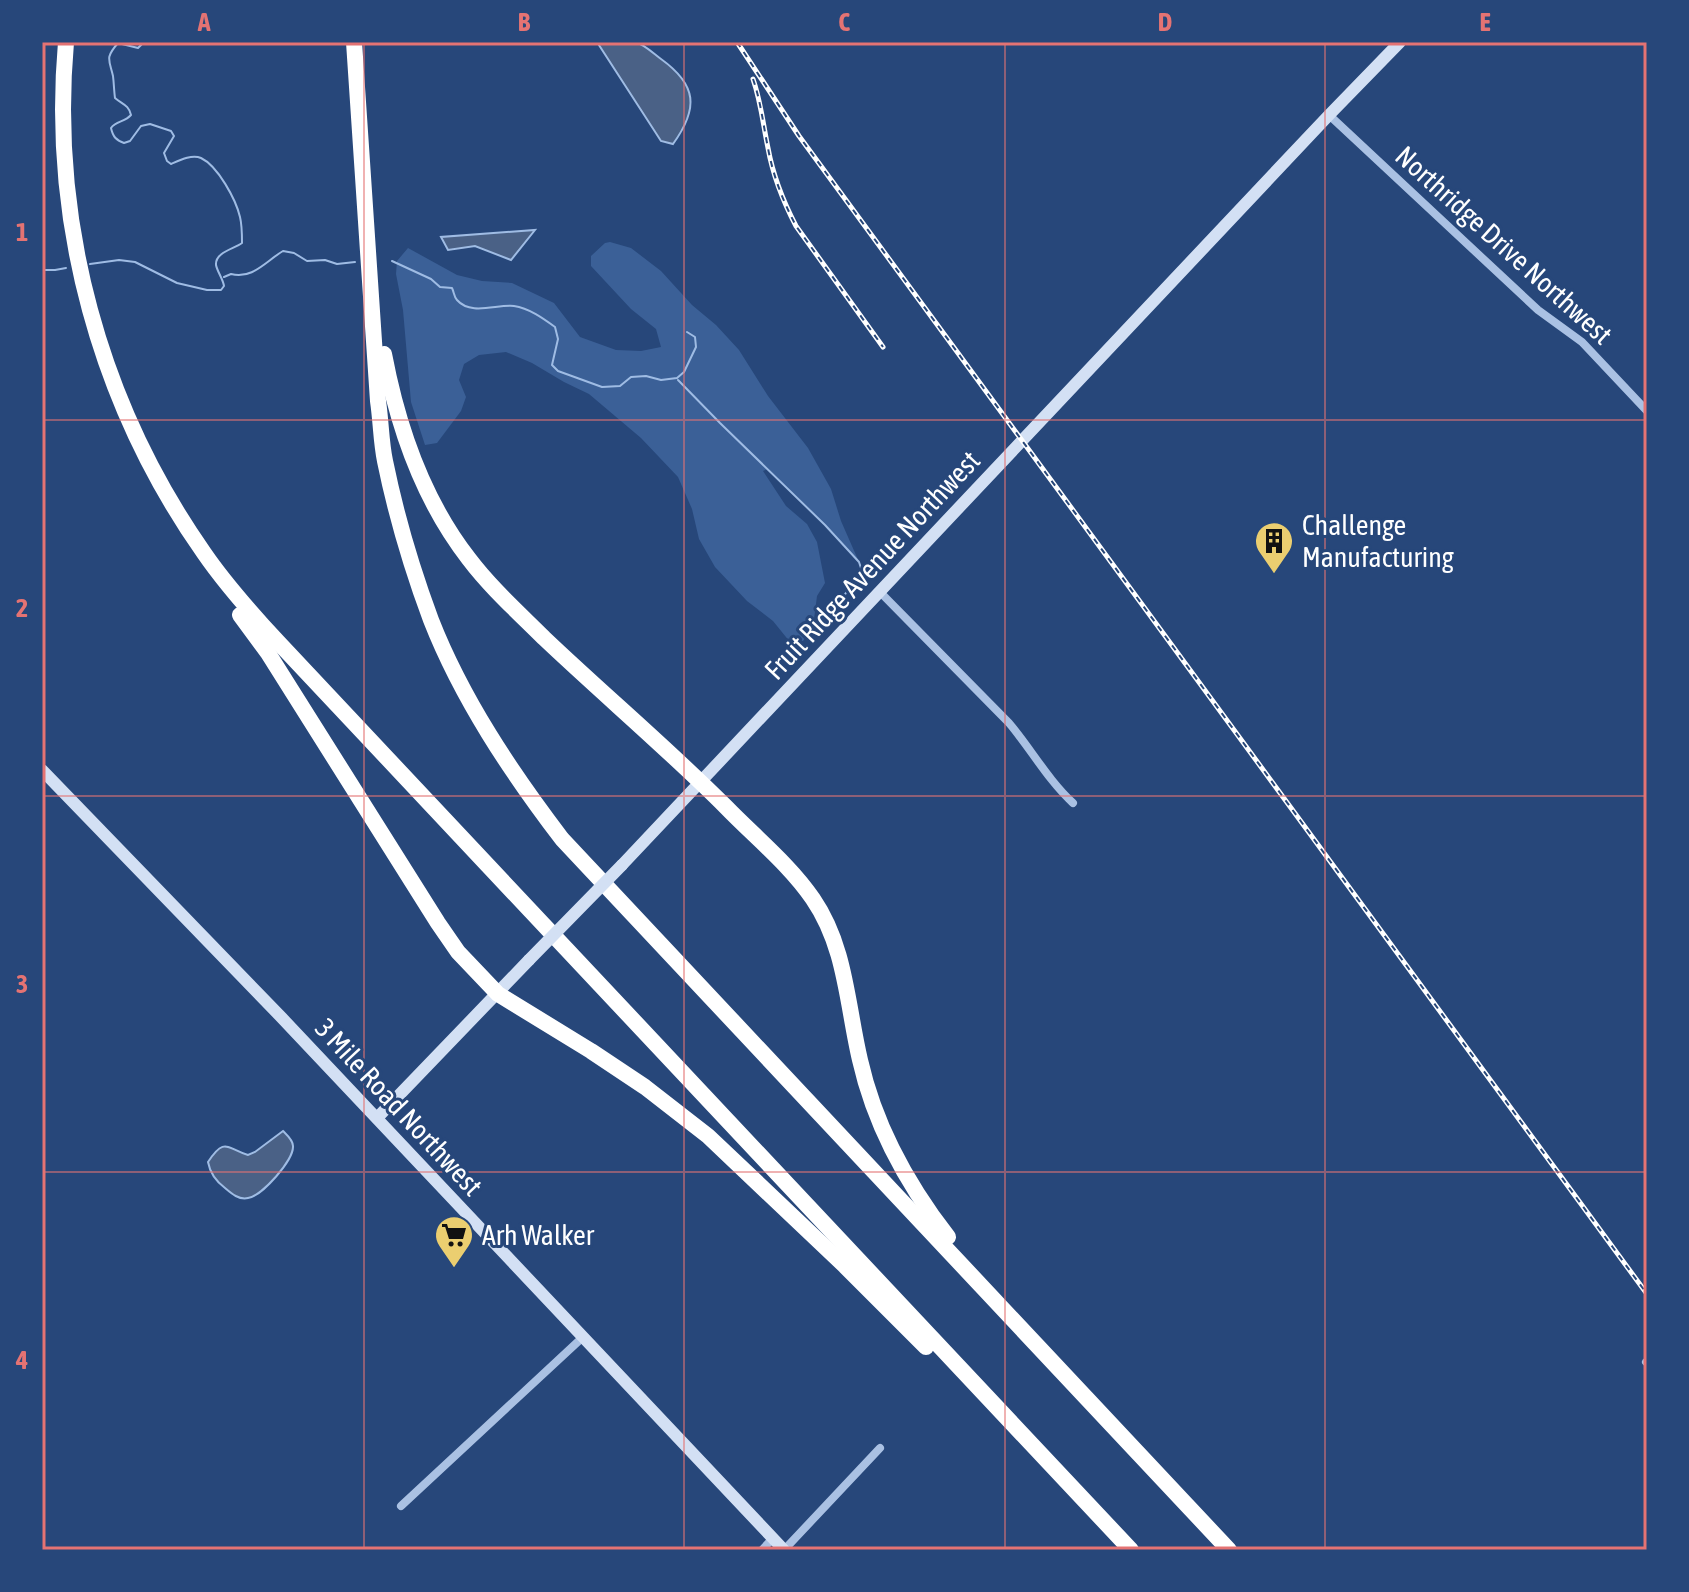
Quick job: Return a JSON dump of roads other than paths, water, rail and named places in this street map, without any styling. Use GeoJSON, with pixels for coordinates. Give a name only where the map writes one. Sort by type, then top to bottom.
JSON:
{"type":"FeatureCollection","features":[{"type":"Feature","properties":{"kind":"highway"},"geometry":{"type":"LineString","coordinates":[[66,42],[64,159],[70,214],[101,349],[128,418],[204,565],[268,653],[443,932],[498,994],[645,1087],[708,1136],[845,1266],[1128,1547]]}},
{"type":"Feature","properties":{"kind":"highway"},"geometry":{"type":"LineString","coordinates":[[354,42],[378,401],[385,459],[405,542],[432,621],[464,689],[506,761],[562,839],[1229,1550]]}},
{"type":"Feature","properties":{"kind":"highway"},"geometry":{"type":"LineString","coordinates":[[369,278],[402,430],[422,482],[448,528],[469,559],[504,598],[701,782],[794,875],[815,902],[836,944],[868,1091],[895,1157],[940,1225],[1049,1357]]}},
{"type":"Feature","properties":{"kind":"highway"},"geometry":{"type":"LineString","coordinates":[[179,515],[218,572],[270,634],[1128,1547]]}},
{"type":"Feature","properties":{"kind":"main road","name":"Fruit Ridge Avenue Northwest"},"geometry":{"type":"LineString","coordinates":[[377,1118],[701,782],[1400,42]]}},
{"type":"Feature","properties":{"kind":"main road","name":"3 Mile Road Northwest"},"geometry":{"type":"LineString","coordinates":[[44,776],[377,1118],[784,1550]]}},
{"type":"Feature","properties":{"kind":"street","name":"Northridge Drive Northwest"},"geometry":{"type":"LineString","coordinates":[[1329,115],[1530,304],[1582,342],[1647,411]]}},
{"type":"Feature","properties":{"kind":"street"},"geometry":{"type":"LineString","coordinates":[[880,592],[1009,723],[1061,792],[1073,803]]}},
{"type":"Feature","properties":{"kind":"street"},"geometry":{"type":"LineString","coordinates":[[401,1506],[583,1337]]}},
{"type":"Feature","properties":{"kind":"street"},"geometry":{"type":"LineString","coordinates":[[784,1550],[880,1448]]}},
{"type":"Feature","properties":{"kind":"street"},"geometry":{"type":"LineString","coordinates":[[762,1550],[773,1538]]}},
{"type":"Feature","properties":{"kind":"waterway"},"geometry":{"type":"LineString","coordinates":[[90,264],[119,260],[135,262],[177,283],[221,290],[224,286],[217,261],[222,254],[242,243],[238,210],[214,168],[197,157],[171,164],[167,161],[164,153],[174,136],[171,131],[150,124],[141,126],[130,141],[124,143],[113,134],[111,128],[131,115],[127,107],[115,98],[109,62],[111,52],[118,43],[138,48],[144,42]]}},
{"type":"Feature","properties":{"kind":"waterway"},"geometry":{"type":"LineString","coordinates":[[224,277],[252,272],[283,251],[307,261],[355,262]]}},
{"type":"Feature","properties":{"kind":"waterway"},"geometry":{"type":"LineString","coordinates":[[392,261],[431,279],[440,287],[452,288],[463,305],[484,308],[514,306],[536,314],[555,327],[558,339],[552,365],[558,371],[602,387],[620,386],[631,377],[677,378],[684,372],[696,347],[695,337],[687,332]]}},
{"type":"Feature","properties":{"kind":"waterway"},"geometry":{"type":"LineString","coordinates":[[42,270],[66,268]]}},
{"type":"Feature","properties":{"kind":"waterway"},"geometry":{"type":"LineString","coordinates":[[678,380],[859,562],[862,571],[859,579],[834,606]]}},
{"type":"Feature","properties":{"kind":"railway"},"geometry":{"type":"LineString","coordinates":[[737,42],[799,136],[1647,1294]]}},
{"type":"Feature","properties":{"kind":"railway"},"geometry":{"type":"LineString","coordinates":[[753,79],[773,168],[791,217],[883,347]]}},
{"type":"Feature","properties":{"kind":"place","name":"Challenge Manufacturing"},"geometry":{"type":"Point","coordinates":[1274,575]}},
{"type":"Feature","properties":{"kind":"place","name":"Arh Walker"},"geometry":{"type":"Point","coordinates":[454,1269]}}]}
